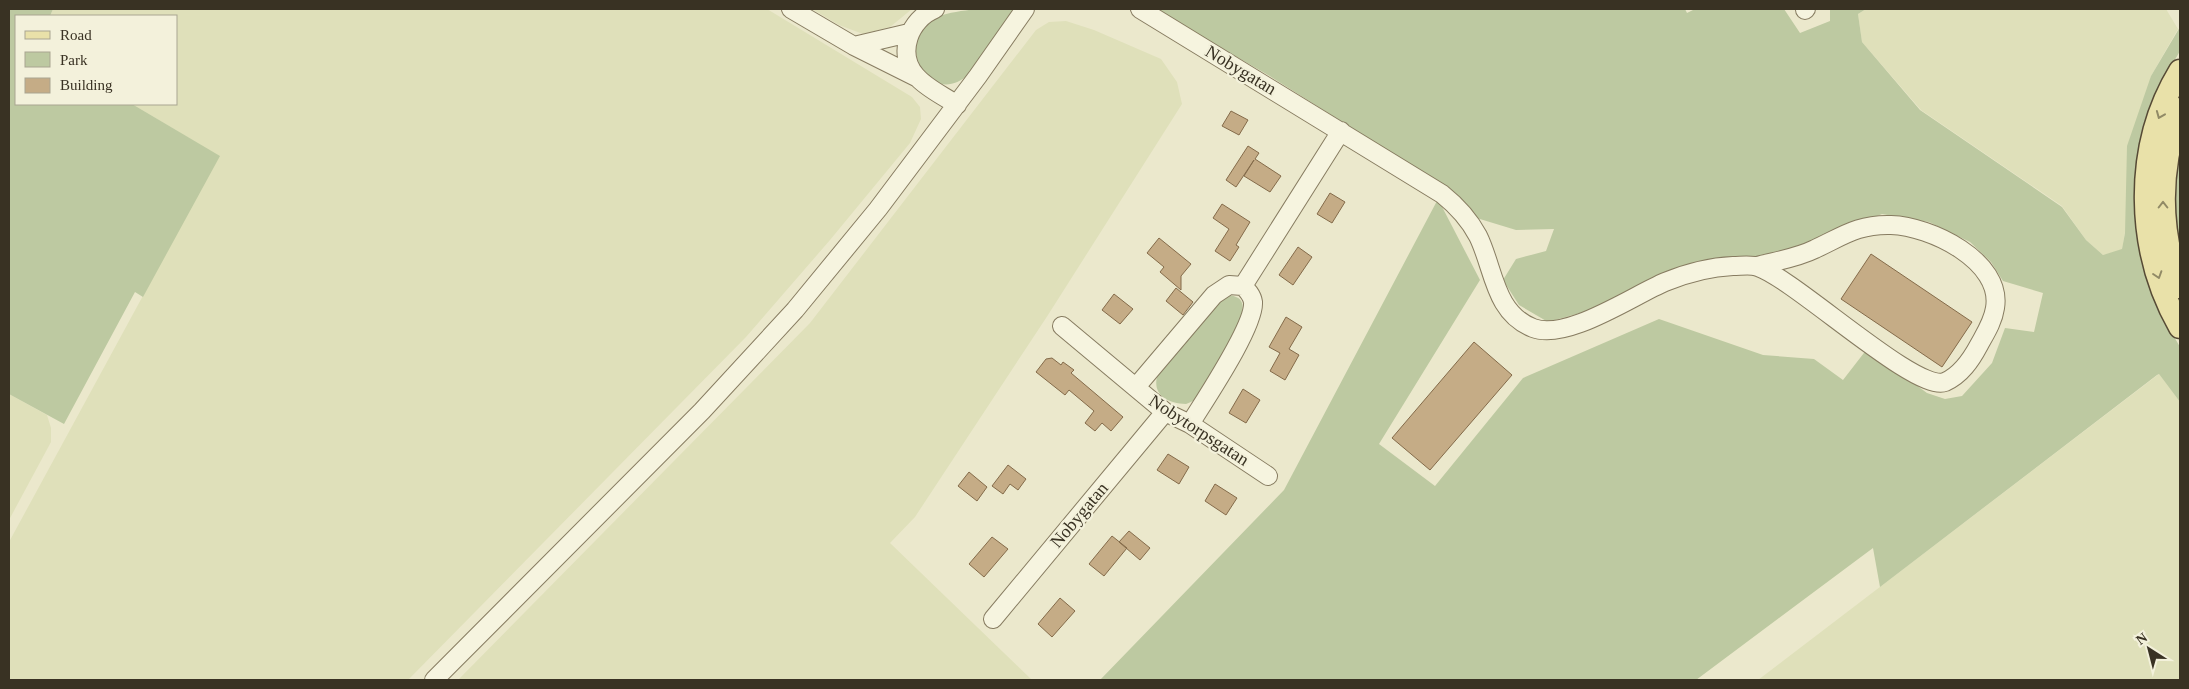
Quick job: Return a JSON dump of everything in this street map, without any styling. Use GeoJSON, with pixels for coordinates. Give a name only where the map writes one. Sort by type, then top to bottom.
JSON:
{"type":"FeatureCollection","features":[{"type":"Feature","properties":{"kind":"main road"},"geometry":{"type":"LineString","coordinates":[[2180,71],[2156,123],[2148,158],[2146,213],[2156,269],[2164,293],[2180,327]]}},
{"type":"Feature","properties":{"kind":"main road"},"geometry":{"type":"LineString","coordinates":[[2180,109],[2167,153],[2163,184],[2163,212],[2171,258],[2180,287]]}},
{"type":"Feature","properties":{"kind":"street"},"geometry":{"type":"LineString","coordinates":[[792,9],[854,46],[916,77],[957,105]]}},
{"type":"Feature","properties":{"kind":"street"},"geometry":{"type":"LineString","coordinates":[[916,77],[909,65],[907,55],[910,33],[914,23],[922,15],[935,9]]}},
{"type":"Feature","properties":{"kind":"street"},"geometry":{"type":"LineString","coordinates":[[434,680],[702,411],[795,310],[878,210],[957,105],[1024,9]]}},
{"type":"Feature","properties":{"kind":"street","name":"Nobygatan"},"geometry":{"type":"LineString","coordinates":[[1140,9],[1442,194],[1468,220],[1479,238],[1499,297],[1520,321],[1535,329],[1571,327],[1663,283],[1697,271],[1723,267],[1757,266],[1801,255],[1849,231],[1892,225],[1916,229],[1941,238],[1966,252],[1984,271],[1993,287],[1996,307],[1990,324],[1973,355],[1958,375],[1942,383],[1931,382],[1892,360],[1800,293],[1757,266]]}},
{"type":"Feature","properties":{"kind":"street"},"geometry":{"type":"LineString","coordinates":[[854,46],[910,33]]}},
{"type":"Feature","properties":{"kind":"street"},"geometry":{"type":"LineString","coordinates":[[1243,286],[1341,131]]}},
{"type":"Feature","properties":{"kind":"street"},"geometry":{"type":"LineString","coordinates":[[1136,387],[1214,295],[1229,285],[1243,286],[1250,294],[1253,302],[1249,322],[1190,424]]}},
{"type":"Feature","properties":{"kind":"street","name":"Nobytorpsgatan"},"geometry":{"type":"LineString","coordinates":[[1062,326],[1165,412],[1190,424],[1268,476]]}},
{"type":"Feature","properties":{"kind":"street","name":"Nobygatan"},"geometry":{"type":"LineString","coordinates":[[993,619],[1165,412]]}},
{"type":"Feature","properties":{"kind":"green space"},"geometry":{"type":"Polygon","coordinates":[[[9,9],[53,9],[50,15],[15,15],[15,105],[134,105],[220,156],[143,297],[135,292],[64,424],[9,394],[9,9]]]}},
{"type":"Feature","properties":{"kind":"green space"},"geometry":{"type":"Polygon","coordinates":[[[53,9],[767,9],[912,97],[920,107],[921,119],[910,143],[830,240],[746,337],[408,680],[9,680],[9,542],[219,156],[134,105],[178,105],[178,15],[50,15],[53,9]]]}},
{"type":"Feature","properties":{"kind":"green space"},"geometry":{"type":"Polygon","coordinates":[[[812,9],[912,9],[890,27],[863,34],[839,25],[812,9]]]}},
{"type":"Feature","properties":{"kind":"green space"},"geometry":{"type":"Polygon","coordinates":[[[975,9],[1014,9],[969,74],[954,83],[940,84],[929,77],[920,66],[916,53],[917,39],[923,26],[942,15],[975,9]]]}},
{"type":"Feature","properties":{"kind":"green space"},"geometry":{"type":"Polygon","coordinates":[[[1154,9],[1685,9],[1687,13],[1695,9],[1784,9],[1800,33],[1830,21],[1830,9],[1866,9],[1858,14],[1862,42],[1920,110],[2062,207],[2086,240],[2103,255],[2122,249],[2125,233],[2127,146],[2151,76],[2180,27],[2180,51],[2162,82],[2137,236],[2151,289],[2165,321],[2180,347],[2180,402],[2159,374],[2157,375],[1880,587],[1873,548],[1696,680],[1100,680],[1284,490],[1438,199],[1480,280],[1379,444],[1435,486],[1523,378],[1659,319],[1763,355],[1814,359],[1843,380],[1867,349],[1927,393],[1945,399],[1962,396],[1992,363],[2005,328],[2034,332],[2043,293],[2003,281],[1991,262],[1970,242],[1929,222],[1882,214],[1781,256],[1747,257],[1645,282],[1587,311],[1548,322],[1519,305],[1503,280],[1516,259],[1546,251],[1554,229],[1516,230],[1470,216],[1442,185],[1268,75],[1154,9]]]}},
{"type":"Feature","properties":{"kind":"green space"},"geometry":{"type":"Polygon","coordinates":[[[1866,9],[2166,9],[2178,29],[2151,76],[2122,250],[2103,255],[2086,240],[2062,206],[1921,110],[1862,42],[1858,14],[1866,9]]]}},
{"type":"Feature","properties":{"kind":"green space"},"geometry":{"type":"Polygon","coordinates":[[[1066,21],[1094,30],[1161,59],[1177,82],[1182,104],[1048,315],[915,517],[890,543],[1032,680],[458,680],[810,323],[1036,30],[1049,22],[1066,21]]]}},
{"type":"Feature","properties":{"kind":"green space"},"geometry":{"type":"Polygon","coordinates":[[[2180,142],[2180,253],[2172,192],[2180,142]]]}},
{"type":"Feature","properties":{"kind":"green space"},"geometry":{"type":"Polygon","coordinates":[[[1229,295],[1240,299],[1242,310],[1234,335],[1211,378],[1199,396],[1192,402],[1186,404],[1165,399],[1158,391],[1156,385],[1159,370],[1218,301],[1229,295]]]}},
{"type":"Feature","properties":{"kind":"green space"},"geometry":{"type":"Polygon","coordinates":[[[2159,374],[2180,402],[2180,680],[1758,680],[2159,374]]]}},
{"type":"Feature","properties":{"kind":"green space"},"geometry":{"type":"Polygon","coordinates":[[[9,394],[47,415],[51,428],[51,442],[9,520],[9,394]]]}},
{"type":"Feature","properties":{"kind":"building"},"geometry":{"type":"Polygon","coordinates":[[[1231,111],[1248,120],[1239,135],[1222,126],[1231,111]]]}},
{"type":"Feature","properties":{"kind":"building"},"geometry":{"type":"Polygon","coordinates":[[[1248,146],[1259,153],[1255,159],[1281,176],[1270,192],[1244,176],[1254,160],[1236,187],[1226,180],[1248,146]]]}},
{"type":"Feature","properties":{"kind":"building"},"geometry":{"type":"Polygon","coordinates":[[[1330,193],[1345,202],[1332,223],[1317,214],[1330,193]]]}},
{"type":"Feature","properties":{"kind":"building"},"geometry":{"type":"Polygon","coordinates":[[[1222,204],[1250,222],[1236,245],[1239,247],[1230,261],[1215,251],[1229,229],[1213,218],[1222,204]]]}},
{"type":"Feature","properties":{"kind":"building"},"geometry":{"type":"Polygon","coordinates":[[[1159,238],[1191,264],[1181,276],[1181,290],[1160,272],[1164,267],[1147,253],[1159,238]]]}},
{"type":"Feature","properties":{"kind":"building"},"geometry":{"type":"Polygon","coordinates":[[[1298,247],[1312,257],[1293,285],[1279,275],[1298,247]]]}},
{"type":"Feature","properties":{"kind":"building"},"geometry":{"type":"Polygon","coordinates":[[[1871,254],[1972,322],[1942,367],[1841,299],[1871,254]]]}},
{"type":"Feature","properties":{"kind":"building"},"geometry":{"type":"Polygon","coordinates":[[[1176,288],[1193,302],[1183,315],[1166,301],[1176,288]]]}},
{"type":"Feature","properties":{"kind":"building"},"geometry":{"type":"Polygon","coordinates":[[[1114,294],[1133,309],[1120,324],[1102,310],[1114,294]]]}},
{"type":"Feature","properties":{"kind":"building"},"geometry":{"type":"Polygon","coordinates":[[[1286,317],[1302,327],[1289,349],[1299,355],[1285,380],[1270,371],[1280,353],[1269,347],[1286,317]]]}},
{"type":"Feature","properties":{"kind":"building"},"geometry":{"type":"Polygon","coordinates":[[[1474,342],[1512,375],[1430,470],[1392,438],[1474,342]]]}},
{"type":"Feature","properties":{"kind":"building"},"geometry":{"type":"Polygon","coordinates":[[[1052,358],[1061,365],[1063,362],[1074,370],[1071,373],[1123,417],[1111,431],[1102,423],[1095,431],[1085,423],[1094,411],[1069,390],[1065,395],[1036,372],[1046,359],[1052,358]]]}},
{"type":"Feature","properties":{"kind":"building"},"geometry":{"type":"Polygon","coordinates":[[[1243,389],[1260,400],[1246,423],[1229,413],[1243,389]]]}},
{"type":"Feature","properties":{"kind":"building"},"geometry":{"type":"Polygon","coordinates":[[[1168,454],[1189,467],[1179,484],[1157,470],[1168,454]]]}},
{"type":"Feature","properties":{"kind":"building"},"geometry":{"type":"Polygon","coordinates":[[[1008,465],[1026,479],[1018,490],[1010,484],[1003,494],[992,486],[1008,465]]]}},
{"type":"Feature","properties":{"kind":"building"},"geometry":{"type":"Polygon","coordinates":[[[969,472],[987,487],[977,501],[958,486],[969,472]]]}},
{"type":"Feature","properties":{"kind":"building"},"geometry":{"type":"Polygon","coordinates":[[[1215,484],[1237,498],[1226,515],[1205,501],[1215,484]]]}},
{"type":"Feature","properties":{"kind":"building"},"geometry":{"type":"Polygon","coordinates":[[[1129,531],[1150,548],[1140,560],[1119,542],[1129,531]]]}},
{"type":"Feature","properties":{"kind":"building"},"geometry":{"type":"Polygon","coordinates":[[[1112,536],[1127,548],[1104,576],[1089,564],[1112,536]]]}},
{"type":"Feature","properties":{"kind":"building"},"geometry":{"type":"Polygon","coordinates":[[[992,537],[1008,549],[984,577],[969,564],[992,537]]]}},
{"type":"Feature","properties":{"kind":"building"},"geometry":{"type":"Polygon","coordinates":[[[1060,598],[1075,611],[1052,637],[1038,624],[1060,598]]]}}]}
